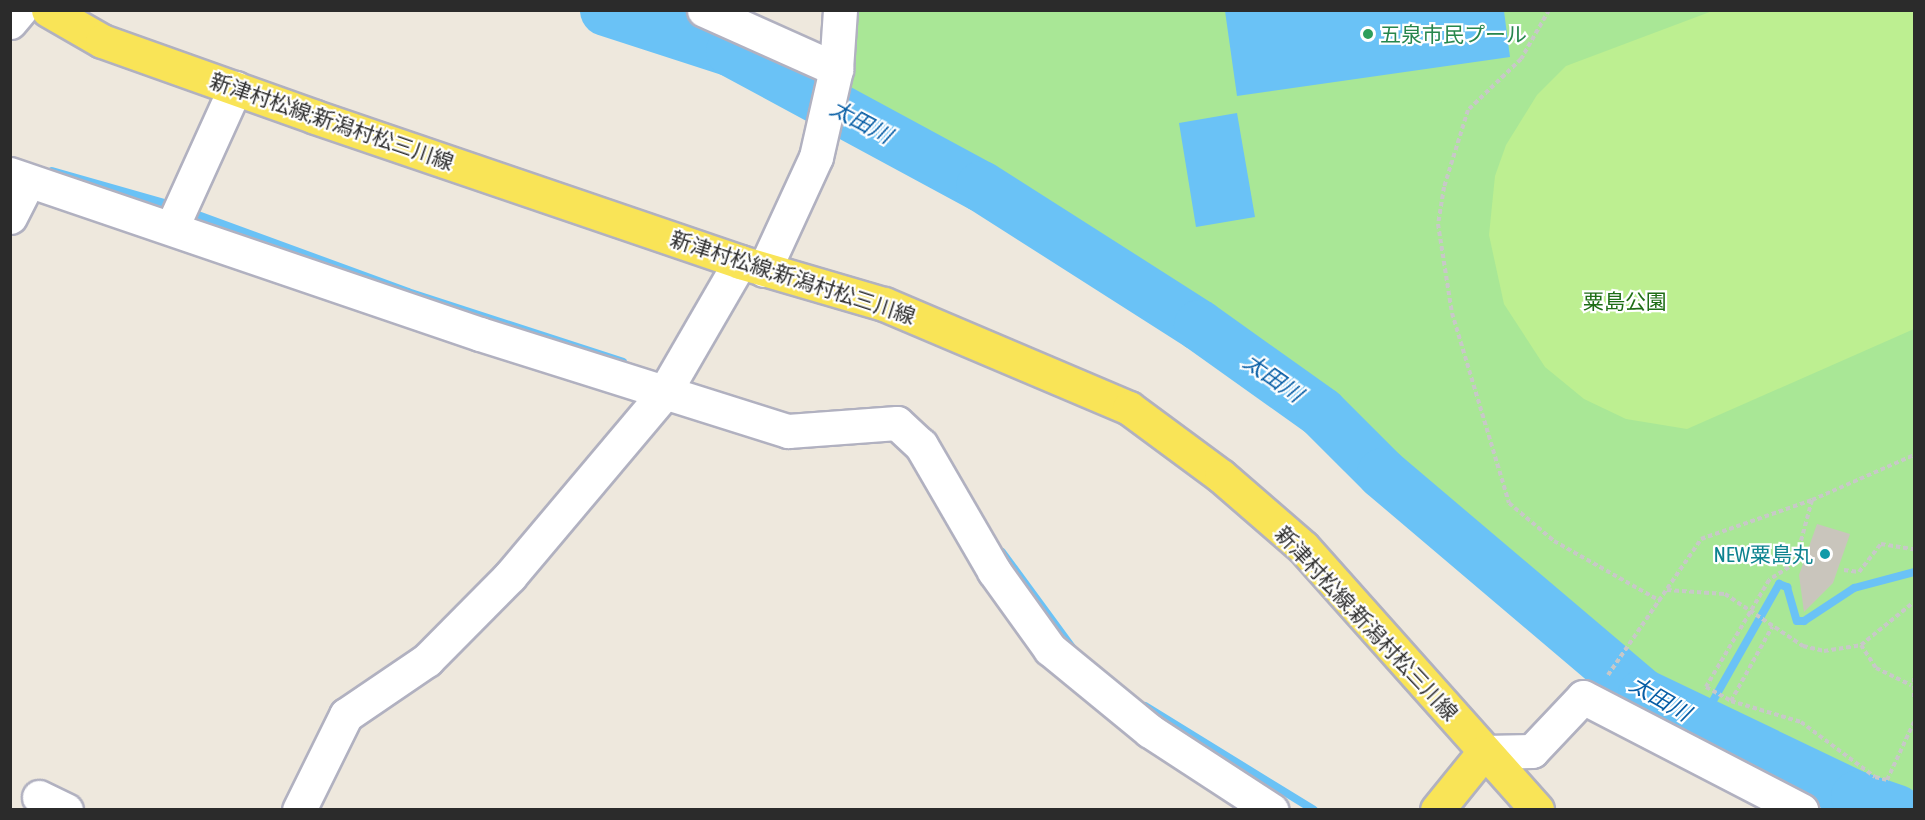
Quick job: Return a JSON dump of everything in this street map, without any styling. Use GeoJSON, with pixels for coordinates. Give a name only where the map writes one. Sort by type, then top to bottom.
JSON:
{"type":"FeatureCollection","features":[{"type":"Feature","properties":{"kind":"main road","name":"新津村松線;新潟村松三川線"},"geometry":{"type":"LineString","coordinates":[[48,10],[102,41],[235,88],[752,266],[884,304],[1128,408],[1221,476],[1303,547],[1538,810]]}},
{"type":"Feature","properties":{"kind":"main road"},"geometry":{"type":"LineString","coordinates":[[1437,810],[1484,752]]}},
{"type":"Feature","properties":{"kind":"street"},"geometry":{"type":"LineString","coordinates":[[10,22],[20,10]]}},
{"type":"Feature","properties":{"kind":"street"},"geometry":{"type":"LineString","coordinates":[[704,10],[836,69]]}},
{"type":"Feature","properties":{"kind":"street"},"geometry":{"type":"LineString","coordinates":[[299,810],[346,715],[427,660],[510,576],[664,393],[752,266],[816,157],[836,69],[840,10]]}},
{"type":"Feature","properties":{"kind":"street"},"geometry":{"type":"LineString","coordinates":[[172,227],[235,88]]}},
{"type":"Feature","properties":{"kind":"street"},"geometry":{"type":"LineString","coordinates":[[10,217],[19,178],[172,227],[664,393],[788,431],[897,423],[921,445],[994,572],[1050,649],[1150,731],[1270,810]]}},
{"type":"Feature","properties":{"kind":"street"},"geometry":{"type":"LineString","coordinates":[[1484,752],[1532,752],[1582,697],[1801,810]]}},
{"type":"Feature","properties":{"kind":"path"},"geometry":{"type":"LineString","coordinates":[[1550,10],[1521,60],[1468,110],[1438,224],[1452,313],[1509,503],[1554,541],[1660,601]]}},
{"type":"Feature","properties":{"kind":"path"},"geometry":{"type":"LineString","coordinates":[[1589,700],[1701,539],[1812,500],[1914,455]]}},
{"type":"Feature","properties":{"kind":"path"},"geometry":{"type":"LineString","coordinates":[[1812,500],[1795,563],[1769,580],[1746,612],[1706,687],[1731,701],[1801,722],[1875,777],[1887,780],[1914,723]]}},
{"type":"Feature","properties":{"kind":"path"},"geometry":{"type":"LineString","coordinates":[[1844,570],[1859,572],[1881,544],[1914,549]]}},
{"type":"Feature","properties":{"kind":"path"},"geometry":{"type":"LineString","coordinates":[[1667,590],[1725,594],[1746,612],[1813,649],[1861,645],[1914,602]]}},
{"type":"Feature","properties":{"kind":"path"},"geometry":{"type":"LineString","coordinates":[[1731,701],[1772,627]]}},
{"type":"Feature","properties":{"kind":"path"},"geometry":{"type":"LineString","coordinates":[[1861,645],[1876,668],[1911,685]]}},
{"type":"Feature","properties":{"kind":"path"},"geometry":{"type":"LineString","coordinates":[[1914,678],[1911,685],[1914,700]]}},
{"type":"Feature","properties":{"kind":"green space"},"geometry":{"type":"Polygon","coordinates":[[[1715,10],[1914,11],[1914,329],[1687,429],[1626,419],[1584,399],[1545,367],[1504,304],[1489,235],[1495,176],[1506,145],[1537,95],[1566,66],[1715,10]]]}},
{"type":"Feature","properties":{"kind":"green space","name":"粟島公園"},"geometry":{"type":"Polygon","coordinates":[[[840,11],[1914,11],[1914,809],[1856,796],[1643,694],[1382,473],[1321,412],[1199,325],[830,97],[840,11]]]}},
{"type":"Feature","properties":{"kind":"water","name":"五泉市民プール"},"geometry":{"type":"Polygon","coordinates":[[[1225,11],[1504,11],[1510,57],[1237,96],[1225,11]]]}},
{"type":"Feature","properties":{"kind":"water"},"geometry":{"type":"Polygon","coordinates":[[[1237,113],[1255,217],[1196,227],[1179,123],[1237,113]]]}},
{"type":"Feature","properties":{"kind":"building","name":"NEW粟島丸"},"geometry":{"type":"Polygon","coordinates":[[[1817,524],[1850,534],[1833,583],[1804,612],[1799,575],[1817,524]]]}},
{"type":"Feature","properties":{"kind":"waterway","name":"太田川"},"geometry":{"type":"LineString","coordinates":[[605,10],[731,51],[981,186],[1199,325],[1321,412],[1382,473],[1643,694],[1856,796],[1897,810]]}},
{"type":"Feature","properties":{"kind":"waterway"},"geometry":{"type":"LineString","coordinates":[[52,171],[175,206]]}},
{"type":"Feature","properties":{"kind":"waterway"},"geometry":{"type":"LineString","coordinates":[[187,211],[408,292],[623,362]]}},
{"type":"Feature","properties":{"kind":"waterway"},"geometry":{"type":"LineString","coordinates":[[1002,552],[1074,650]]}},
{"type":"Feature","properties":{"kind":"waterway"},"geometry":{"type":"LineString","coordinates":[[1701,722],[1779,584],[1787,587],[1797,621],[1804,621],[1854,588],[1914,572]]}},
{"type":"Feature","properties":{"kind":"waterway"},"geometry":{"type":"LineString","coordinates":[[1145,706],[1314,810]]}},
{"type":"Feature","properties":{"kind":"place","name":"五泉市民プール"},"geometry":{"type":"Point","coordinates":[1368,34]}},
{"type":"Feature","properties":{"kind":"place","name":"NEW粟島丸"},"geometry":{"type":"Point","coordinates":[1825,554]}}]}
